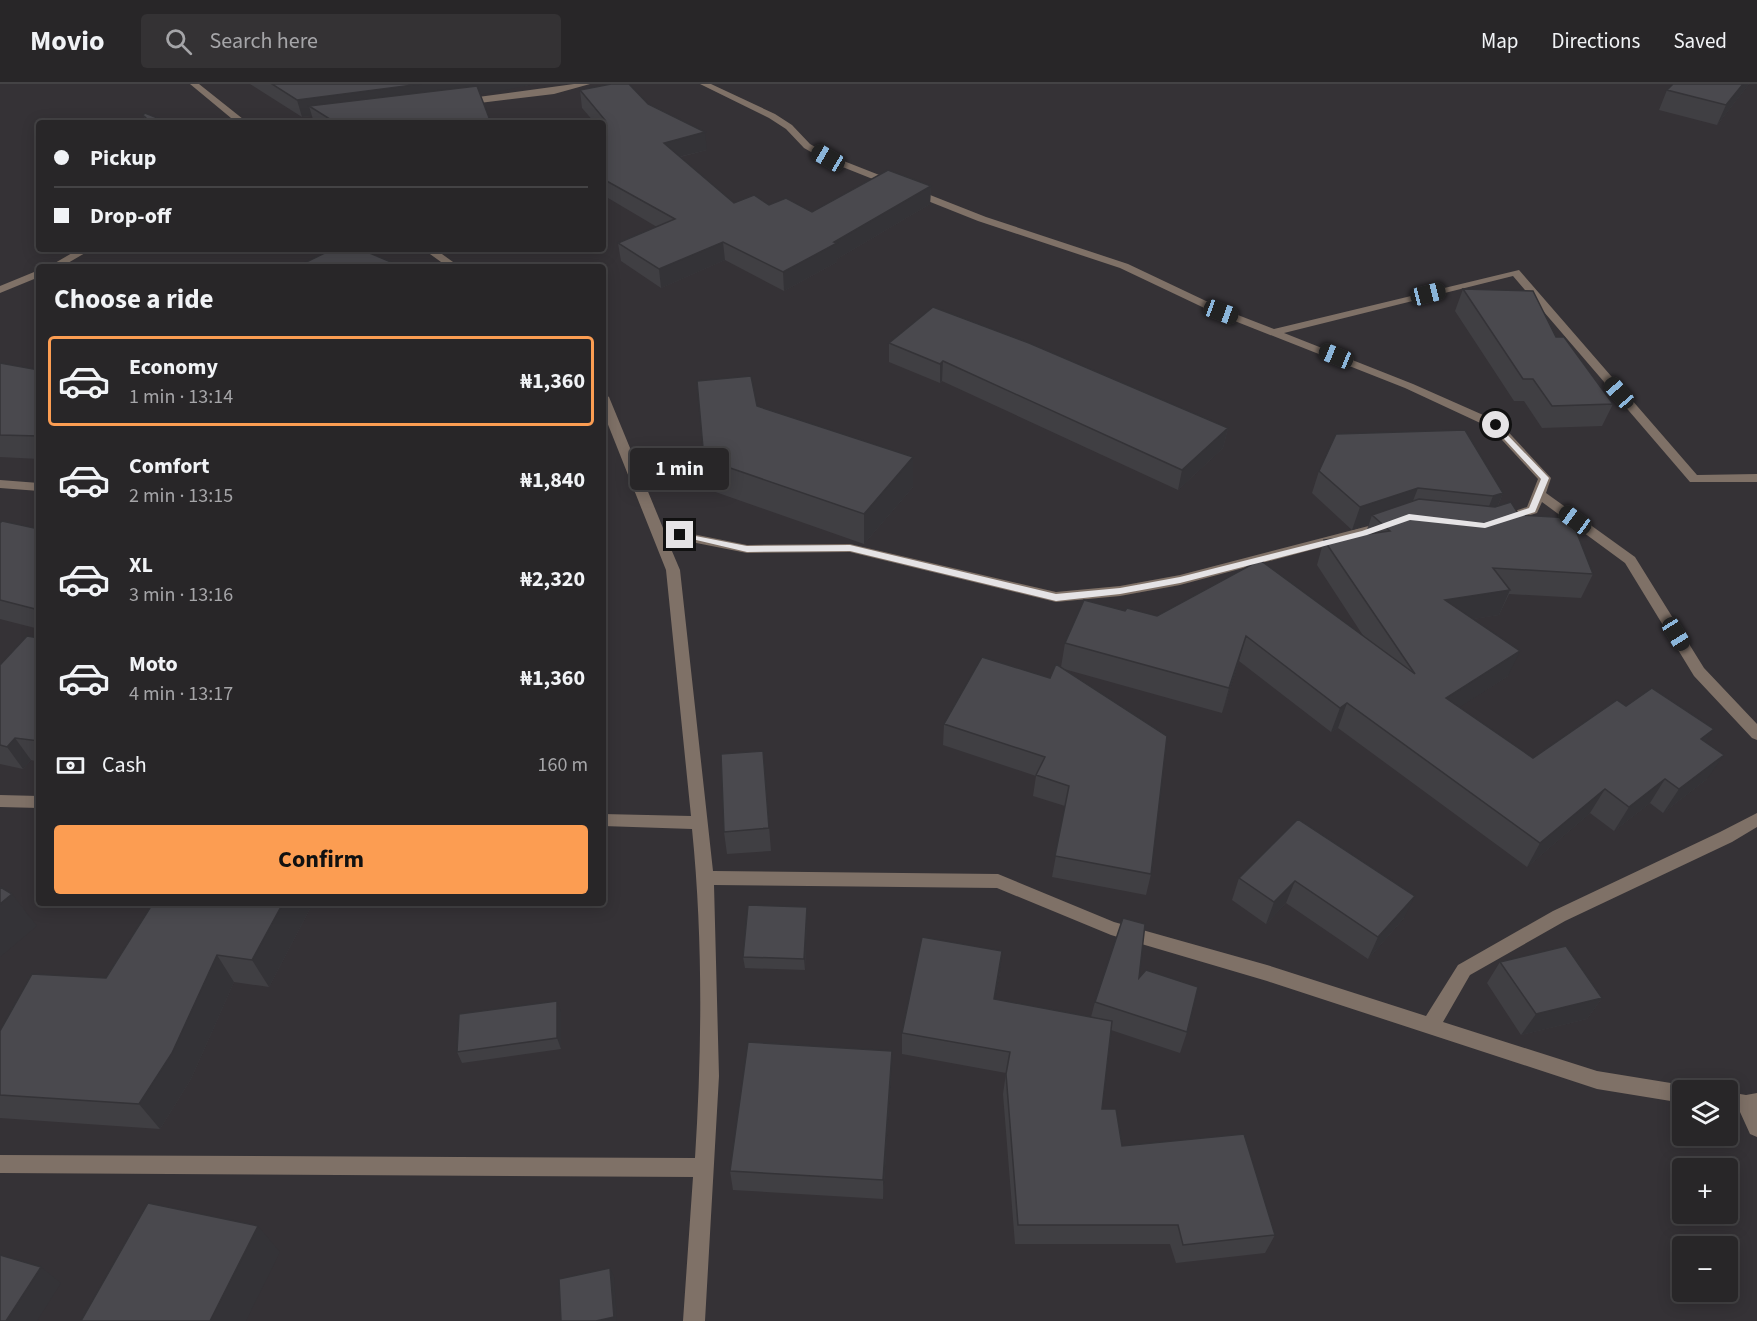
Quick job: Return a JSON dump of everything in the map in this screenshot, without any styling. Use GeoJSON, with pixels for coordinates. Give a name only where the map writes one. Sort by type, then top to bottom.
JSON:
{"type":"FeatureCollection","features":[{"type":"Feature","properties":{"kind":"street"},"geometry":{"type":"LineString","coordinates":[[194,84],[239,120]]}},
{"type":"Feature","properties":{"kind":"street"},"geometry":{"type":"LineString","coordinates":[[453,104],[554,91],[586,84]]}},
{"type":"Feature","properties":{"kind":"street"},"geometry":{"type":"LineString","coordinates":[[704,84],[772,116],[789,128],[807,146],[839,163],[982,219],[1124,266],[1221,312],[1409,386],[1496,425],[1545,478],[1532,510],[1485,525]]}},
{"type":"Feature","properties":{"kind":"street"},"geometry":{"type":"LineString","coordinates":[[322,120],[346,117]]}},
{"type":"Feature","properties":{"kind":"street"},"geometry":{"type":"LineString","coordinates":[[59,264],[81,252]]}},
{"type":"Feature","properties":{"kind":"street"},"geometry":{"type":"LineString","coordinates":[[432,252],[450,264]]}},
{"type":"Feature","properties":{"kind":"street"},"geometry":{"type":"LineString","coordinates":[[1274,332],[1515,272],[1694,479],[1757,478]]}},
{"type":"Feature","properties":{"kind":"street"},"geometry":{"type":"LineString","coordinates":[[0,290],[36,274]]}},
{"type":"Feature","properties":{"kind":"street"},"geometry":{"type":"LineString","coordinates":[[606,404],[673,570],[705,878],[710,1077],[694,1321]]}},
{"type":"Feature","properties":{"kind":"street"},"geometry":{"type":"LineString","coordinates":[[0,484],[36,487]]}},
{"type":"Feature","properties":{"kind":"street"},"geometry":{"type":"LineString","coordinates":[[1539,494],[1630,560],[1699,672],[1757,734]]}},
{"type":"Feature","properties":{"kind":"street"},"geometry":{"type":"LineString","coordinates":[[657,531],[747,549],[850,548],[1056,597],[1120,591],[1180,580],[1364,533],[1398,521]]}},
{"type":"Feature","properties":{"kind":"street"},"geometry":{"type":"LineString","coordinates":[[0,801],[36,802]]}},
{"type":"Feature","properties":{"kind":"street"},"geometry":{"type":"LineString","coordinates":[[1430,1026],[1464,970],[1559,915],[1726,837],[1757,819]]}},
{"type":"Feature","properties":{"kind":"street"},"geometry":{"type":"LineString","coordinates":[[606,820],[699,823]]}},
{"type":"Feature","properties":{"kind":"street"},"geometry":{"type":"LineString","coordinates":[[705,878],[998,880],[1111,928],[1267,973],[1597,1080],[1672,1092]]}},
{"type":"Feature","properties":{"kind":"street"},"geometry":{"type":"LineString","coordinates":[[1744,1103],[1757,1128]]}},
{"type":"Feature","properties":{"kind":"street"},"geometry":{"type":"LineString","coordinates":[[0,1164],[704,1168]]}},
{"type":"Feature","properties":{"kind":"building"},"geometry":{"type":"Polygon","coordinates":[[[272,84],[421,84],[297,100],[272,84]]]}},
{"type":"Feature","properties":{"kind":"building"},"geometry":{"type":"Polygon","coordinates":[[[611,84],[629,84],[648,104],[705,132],[664,143],[734,203],[754,195],[769,205],[786,198],[812,212],[888,170],[931,186],[834,242],[837,243],[783,272],[723,242],[659,269],[618,243],[675,219],[606,181],[606,120],[580,90],[611,84]]]}},
{"type":"Feature","properties":{"kind":"building"},"geometry":{"type":"Polygon","coordinates":[[[1673,84],[1743,84],[1726,105],[1667,90],[1673,84]]]}},
{"type":"Feature","properties":{"kind":"building"},"geometry":{"type":"Polygon","coordinates":[[[477,86],[490,120],[331,120],[309,106],[477,86]]]}},
{"type":"Feature","properties":{"kind":"building"},"geometry":{"type":"Polygon","coordinates":[[[145,113],[162,120],[148,120],[143,115],[145,113]]]}},
{"type":"Feature","properties":{"kind":"building"},"geometry":{"type":"Polygon","coordinates":[[[327,252],[367,252],[391,262],[388,264],[302,264],[327,252]]]}},
{"type":"Feature","properties":{"kind":"building"},"geometry":{"type":"Polygon","coordinates":[[[1463,289],[1533,291],[1556,337],[1564,337],[1613,404],[1552,406],[1533,379],[1523,379],[1463,289]]]}},
{"type":"Feature","properties":{"kind":"building"},"geometry":{"type":"Polygon","coordinates":[[[933,307],[1029,343],[1228,428],[1182,470],[943,361],[940,364],[889,343],[933,307]]]}},
{"type":"Feature","properties":{"kind":"building"},"geometry":{"type":"Polygon","coordinates":[[[0,363],[36,369],[36,436],[0,435],[0,363]]]}},
{"type":"Feature","properties":{"kind":"building"},"geometry":{"type":"Polygon","coordinates":[[[751,376],[757,406],[913,457],[864,514],[704,459],[697,381],[751,376]]]}},
{"type":"Feature","properties":{"kind":"building"},"geometry":{"type":"Polygon","coordinates":[[[1465,430],[1503,493],[1493,496],[1418,488],[1360,507],[1319,471],[1336,434],[1465,430]]]}},
{"type":"Feature","properties":{"kind":"building"},"geometry":{"type":"Polygon","coordinates":[[[1419,499],[1495,507],[1511,502],[1519,515],[1571,518],[1593,574],[1493,568],[1510,590],[1445,600],[1520,651],[1446,698],[1533,758],[1617,700],[1626,706],[1652,688],[1714,729],[1701,739],[1724,755],[1679,789],[1665,779],[1629,807],[1605,789],[1540,843],[1347,703],[1340,708],[1246,636],[1229,688],[1065,643],[1084,600],[1125,611],[1127,608],[1157,616],[1260,560],[1415,674],[1324,540],[1390,531],[1372,515],[1419,499]]]}},
{"type":"Feature","properties":{"kind":"building"},"geometry":{"type":"Polygon","coordinates":[[[2,521],[36,528],[36,609],[0,600],[0,523],[2,521]]]}},
{"type":"Feature","properties":{"kind":"building"},"geometry":{"type":"Polygon","coordinates":[[[27,636],[36,638],[36,741],[15,738],[7,747],[0,745],[0,665],[27,636]]]}},
{"type":"Feature","properties":{"kind":"building"},"geometry":{"type":"Polygon","coordinates":[[[982,657],[1050,678],[1056,664],[1167,736],[1151,874],[1055,856],[1069,786],[1036,775],[1045,757],[944,724],[982,657]]]}},
{"type":"Feature","properties":{"kind":"building"},"geometry":{"type":"Polygon","coordinates":[[[763,751],[769,828],[724,832],[721,754],[763,751]]]}},
{"type":"Feature","properties":{"kind":"building"},"geometry":{"type":"Polygon","coordinates":[[[1298,819],[1415,896],[1378,937],[1295,881],[1274,902],[1239,878],[1298,819]]]}},
{"type":"Feature","properties":{"kind":"building"},"geometry":{"type":"Polygon","coordinates":[[[0,887],[12,894],[0,904],[0,887]]]}},
{"type":"Feature","properties":{"kind":"building"},"geometry":{"type":"Polygon","coordinates":[[[748,905],[807,907],[804,959],[743,957],[748,905]]]}},
{"type":"Feature","properties":{"kind":"building"},"geometry":{"type":"Polygon","coordinates":[[[151,906],[281,906],[252,960],[217,955],[172,1053],[139,1104],[0,1095],[0,1031],[32,974],[106,978],[151,906]]]}},
{"type":"Feature","properties":{"kind":"building"},"geometry":{"type":"Polygon","coordinates":[[[1123,918],[1145,924],[1139,978],[1146,970],[1198,987],[1187,1032],[1095,1002],[1123,918]]]}},
{"type":"Feature","properties":{"kind":"building"},"geometry":{"type":"Polygon","coordinates":[[[922,937],[1002,951],[994,999],[1112,1021],[1102,1109],[1116,1109],[1122,1146],[1244,1134],[1275,1235],[1183,1245],[1178,1225],[1018,1225],[1006,1074],[1010,1052],[902,1033],[922,937]]]}},
{"type":"Feature","properties":{"kind":"building"},"geometry":{"type":"Polygon","coordinates":[[[1566,946],[1602,998],[1536,1014],[1500,962],[1566,946]]]}},
{"type":"Feature","properties":{"kind":"building"},"geometry":{"type":"Polygon","coordinates":[[[557,1001],[557,1038],[457,1052],[459,1014],[557,1001]]]}},
{"type":"Feature","properties":{"kind":"building"},"geometry":{"type":"Polygon","coordinates":[[[748,1042],[892,1051],[883,1180],[730,1171],[748,1042]]]}},
{"type":"Feature","properties":{"kind":"building"},"geometry":{"type":"Polygon","coordinates":[[[148,1203],[258,1226],[210,1321],[81,1321],[148,1203]]]}},
{"type":"Feature","properties":{"kind":"building"},"geometry":{"type":"Polygon","coordinates":[[[0,1255],[41,1267],[6,1321],[0,1321],[0,1255]]]}},
{"type":"Feature","properties":{"kind":"building"},"geometry":{"type":"Polygon","coordinates":[[[610,1268],[614,1317],[596,1321],[561,1321],[559,1279],[610,1268]]]}},
{"type":"Feature","properties":{"kind":"route"},"geometry":{"type":"LineString","coordinates":[[680,535],[747,549],[850,548],[1056,597],[1120,591],[1180,580],[1364,533],[1409,517],[1485,525],[1532,510],[1545,478],[1496,425]]}}]}
